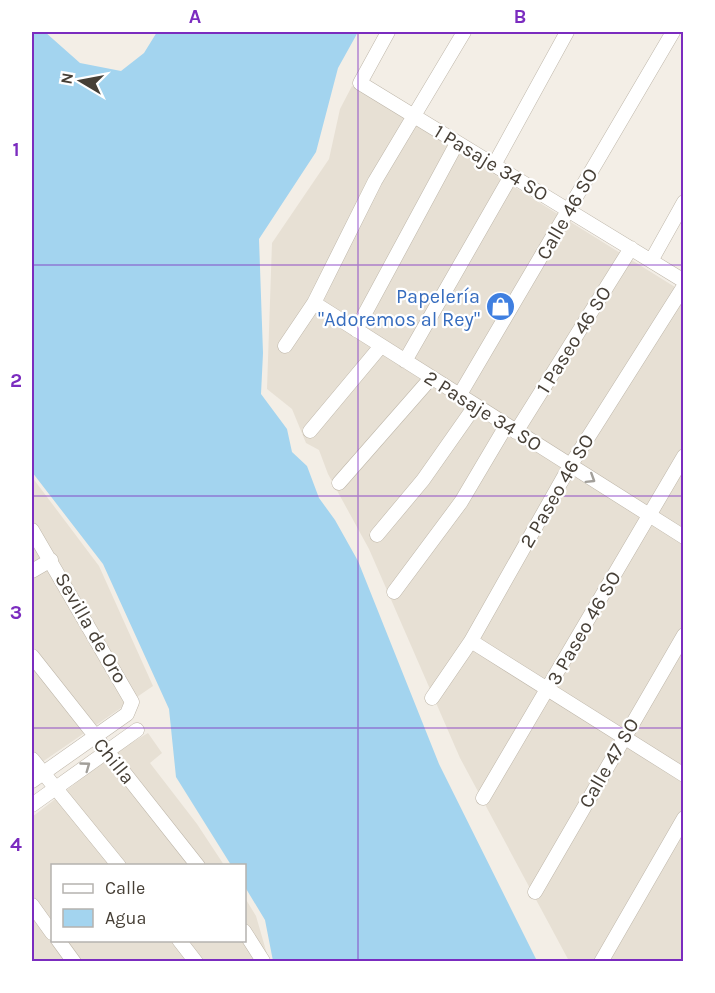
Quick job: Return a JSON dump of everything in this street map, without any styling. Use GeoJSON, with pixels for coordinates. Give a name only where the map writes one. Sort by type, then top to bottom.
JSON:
{"type":"FeatureCollection","features":[{"type":"Feature","properties":{"kind":"street","name":"1 Pasaje 34 SO"},"geometry":{"type":"LineString","coordinates":[[388,32],[360,83],[684,283]]}},
{"type":"Feature","properties":{"kind":"street"},"geometry":{"type":"LineString","coordinates":[[285,346],[314,303],[375,181],[465,32]]}},
{"type":"Feature","properties":{"kind":"street"},"geometry":{"type":"LineString","coordinates":[[494,165],[567,32]]}},
{"type":"Feature","properties":{"kind":"street"},"geometry":{"type":"LineString","coordinates":[[672,32],[684,38]]}},
{"type":"Feature","properties":{"kind":"street","name":"Calle 46 SO"},"geometry":{"type":"LineString","coordinates":[[459,396],[672,32]]}},
{"type":"Feature","properties":{"kind":"street"},"geometry":{"type":"LineString","coordinates":[[356,330],[457,143]]}},
{"type":"Feature","properties":{"kind":"street"},"geometry":{"type":"LineString","coordinates":[[405,361],[511,176]]}},
{"type":"Feature","properties":{"kind":"street"},"geometry":{"type":"LineString","coordinates":[[651,261],[684,202]]}},
{"type":"Feature","properties":{"kind":"street","name":"1 Paseo 46 SO"},"geometry":{"type":"LineString","coordinates":[[394,592],[461,502],[631,249]]}},
{"type":"Feature","properties":{"kind":"street","name":"2 Paseo 46 SO"},"geometry":{"type":"LineString","coordinates":[[432,698],[471,641],[570,466],[684,283]]}},
{"type":"Feature","properties":{"kind":"street","name":"2 Pasaje 34 SO"},"geometry":{"type":"LineString","coordinates":[[314,303],[684,537]]}},
{"type":"Feature","properties":{"kind":"street"},"geometry":{"type":"LineString","coordinates":[[310,431],[381,346]]}},
{"type":"Feature","properties":{"kind":"street"},"geometry":{"type":"LineString","coordinates":[[339,483],[430,378]]}},
{"type":"Feature","properties":{"kind":"street"},"geometry":{"type":"LineString","coordinates":[[377,535],[423,480],[475,406]]}},
{"type":"Feature","properties":{"kind":"street","name":"3 Paseo 46 SO"},"geometry":{"type":"LineString","coordinates":[[483,798],[684,456]]}},
{"type":"Feature","properties":{"kind":"street","name":"Sevilla de Oro"},"geometry":{"type":"LineString","coordinates":[[32,530],[130,696],[132,706],[127,714],[94,737]]}},
{"type":"Feature","properties":{"kind":"street"},"geometry":{"type":"LineString","coordinates":[[32,572],[51,560]]}},
{"type":"Feature","properties":{"kind":"street","name":"Calle 47 SO"},"geometry":{"type":"LineString","coordinates":[[535,892],[684,635]]}},
{"type":"Feature","properties":{"kind":"street"},"geometry":{"type":"LineString","coordinates":[[471,641],[684,775]]}},
{"type":"Feature","properties":{"kind":"street","name":"Chilla"},"geometry":{"type":"LineString","coordinates":[[32,656],[196,864]]}},
{"type":"Feature","properties":{"kind":"street"},"geometry":{"type":"LineString","coordinates":[[32,805],[137,730]]}},
{"type":"Feature","properties":{"kind":"street"},"geometry":{"type":"LineString","coordinates":[[37,777],[94,737]]}},
{"type":"Feature","properties":{"kind":"street"},"geometry":{"type":"LineString","coordinates":[[32,759],[37,777],[55,788],[117,864]]}},
{"type":"Feature","properties":{"kind":"street"},"geometry":{"type":"LineString","coordinates":[[601,962],[684,818]]}},
{"type":"Feature","properties":{"kind":"street"},"geometry":{"type":"LineString","coordinates":[[32,905],[51,932]]}},
{"type":"Feature","properties":{"kind":"street"},"geometry":{"type":"LineString","coordinates":[[246,934],[263,962]]}},
{"type":"Feature","properties":{"kind":"street"},"geometry":{"type":"LineString","coordinates":[[59,942],[74,962]]}},
{"type":"Feature","properties":{"kind":"street"},"geometry":{"type":"LineString","coordinates":[[181,942],[196,962]]}},
{"type":"Feature","properties":{"kind":"shaded area"},"geometry":{"type":"Polygon","coordinates":[[[352,86],[683,292],[683,961],[569,961],[460,758],[369,549],[328,474],[319,450],[306,443],[292,409],[267,389],[272,243],[329,159],[340,109],[352,86]]]}},
{"type":"Feature","properties":{"kind":"shaded area"},"geometry":{"type":"Polygon","coordinates":[[[32,477],[99,566],[153,686],[32,769],[32,477]]]}},
{"type":"Feature","properties":{"kind":"shaded area"},"geometry":{"type":"Polygon","coordinates":[[[148,733],[162,753],[150,763],[197,824],[223,864],[51,864],[51,942],[246,942],[246,900],[256,916],[269,961],[32,962],[32,817],[116,752],[148,733]]]}},
{"type":"Feature","properties":{"kind":"water"},"geometry":{"type":"Polygon","coordinates":[[[32,32],[45,32],[80,63],[121,71],[144,53],[157,32],[358,32],[338,68],[316,152],[259,239],[263,353],[261,394],[287,429],[292,452],[307,466],[319,498],[335,520],[358,561],[439,764],[537,961],[273,961],[265,920],[246,889],[246,864],[230,864],[176,777],[169,709],[103,564],[32,472],[32,32]]]}},
{"type":"Feature","properties":{"kind":"place","name":"Papelería \"Adoremos al Rey\""},"geometry":{"type":"Point","coordinates":[501,307]}}]}
